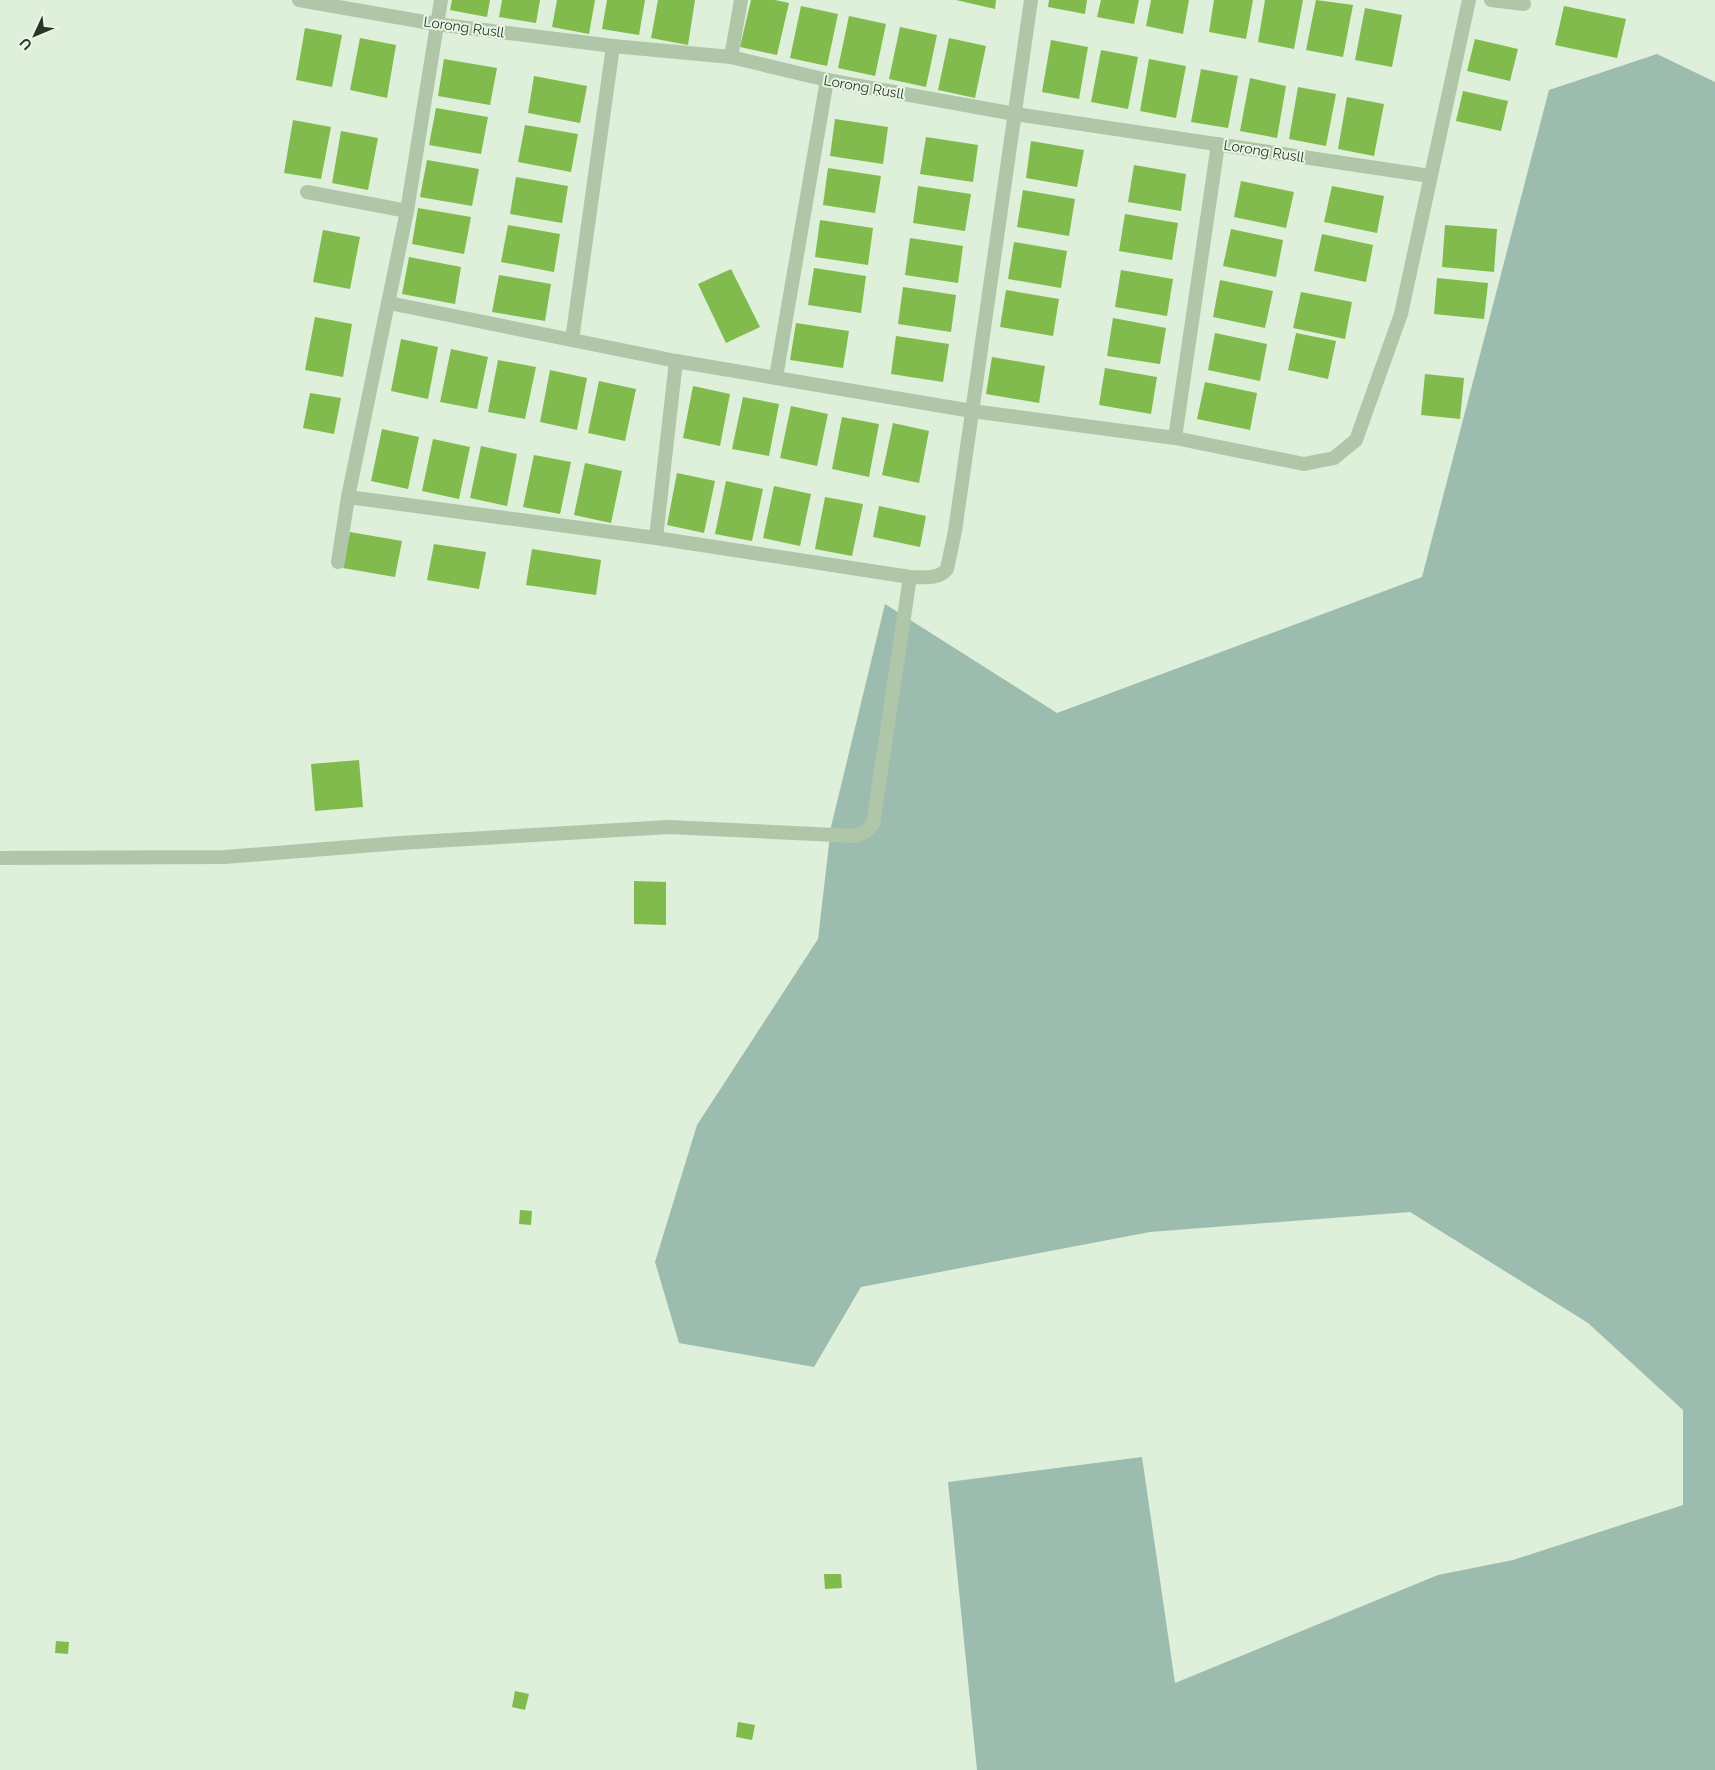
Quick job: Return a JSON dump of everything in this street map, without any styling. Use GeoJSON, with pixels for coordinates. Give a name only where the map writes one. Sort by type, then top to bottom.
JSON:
{"type":"FeatureCollection","features":[{"type":"Feature","properties":{"kind":"street","name":"Lorong Rusll"},"geometry":{"type":"LineString","coordinates":[[299,0],[436,24],[613,46],[731,57],[827,80],[1014,114],[1430,176]]}},
{"type":"Feature","properties":{"kind":"street"},"geometry":{"type":"LineString","coordinates":[[338,562],[348,497],[407,211],[441,0]]}},
{"type":"Feature","properties":{"kind":"street"},"geometry":{"type":"LineString","coordinates":[[731,57],[741,0]]}},
{"type":"Feature","properties":{"kind":"street"},"geometry":{"type":"LineString","coordinates":[[348,497],[656,538],[910,577],[940,575],[947,568],[1032,0]]}},
{"type":"Feature","properties":{"kind":"street"},"geometry":{"type":"LineString","coordinates":[[389,303],[676,361],[972,411],[1174,438],[1304,464],[1334,458],[1356,440],[1401,314],[1469,0]]}},
{"type":"Feature","properties":{"kind":"street"},"geometry":{"type":"LineString","coordinates":[[1491,0],[1524,4]]}},
{"type":"Feature","properties":{"kind":"street"},"geometry":{"type":"LineString","coordinates":[[572,340],[613,46]]}},
{"type":"Feature","properties":{"kind":"street"},"geometry":{"type":"LineString","coordinates":[[776,377],[827,80]]}},
{"type":"Feature","properties":{"kind":"street"},"geometry":{"type":"LineString","coordinates":[[1174,438],[1218,144]]}},
{"type":"Feature","properties":{"kind":"street"},"geometry":{"type":"LineString","coordinates":[[307,192],[407,211]]}},
{"type":"Feature","properties":{"kind":"street"},"geometry":{"type":"LineString","coordinates":[[656,538],[676,361]]}},
{"type":"Feature","properties":{"kind":"street"},"geometry":{"type":"LineString","coordinates":[[0,858],[225,857],[400,843],[669,827],[855,836],[865,832],[873,824],[910,577]]}},
{"type":"Feature","properties":{"kind":"green space"},"geometry":{"type":"Polygon","coordinates":[[[1657,54],[1715,82],[1715,1770],[977,1770],[948,1482],[1142,1457],[1175,1683],[1438,1575],[1513,1560],[1683,1505],[1683,1410],[1588,1323],[1410,1212],[1150,1232],[861,1287],[814,1367],[679,1343],[655,1262],[697,1125],[818,939],[831,827],[885,604],[1057,713],[1422,577],[1549,90],[1657,54]]]}},
{"type":"Feature","properties":{"kind":"building"},"geometry":{"type":"Polygon","coordinates":[[[452,0],[490,0],[487,17],[450,10],[452,0]]]}},
{"type":"Feature","properties":{"kind":"building"},"geometry":{"type":"Polygon","coordinates":[[[502,0],[540,0],[536,23],[499,17],[502,0]]]}},
{"type":"Feature","properties":{"kind":"building"},"geometry":{"type":"Polygon","coordinates":[[[557,0],[595,0],[589,34],[552,27],[557,0]]]}},
{"type":"Feature","properties":{"kind":"building"},"geometry":{"type":"Polygon","coordinates":[[[607,0],[645,0],[639,35],[602,29],[607,0]]]}},
{"type":"Feature","properties":{"kind":"building"},"geometry":{"type":"Polygon","coordinates":[[[658,0],[695,0],[688,45],[651,38],[658,0]]]}},
{"type":"Feature","properties":{"kind":"building"},"geometry":{"type":"Polygon","coordinates":[[[751,0],[775,0],[789,3],[777,55],[740,47],[751,0]]]}},
{"type":"Feature","properties":{"kind":"building"},"geometry":{"type":"Polygon","coordinates":[[[956,0],[996,0],[995,9],[956,0]]]}},
{"type":"Feature","properties":{"kind":"building"},"geometry":{"type":"Polygon","coordinates":[[[1049,0],[1087,0],[1085,14],[1048,7],[1049,0]]]}},
{"type":"Feature","properties":{"kind":"building"},"geometry":{"type":"Polygon","coordinates":[[[1101,0],[1139,0],[1134,24],[1097,17],[1101,0]]]}},
{"type":"Feature","properties":{"kind":"building"},"geometry":{"type":"Polygon","coordinates":[[[1151,0],[1189,0],[1183,34],[1146,26],[1151,0]]]}},
{"type":"Feature","properties":{"kind":"building"},"geometry":{"type":"Polygon","coordinates":[[[1214,0],[1253,0],[1246,39],[1209,32],[1214,0]]]}},
{"type":"Feature","properties":{"kind":"building"},"geometry":{"type":"Polygon","coordinates":[[[1265,0],[1303,0],[1294,49],[1258,42],[1265,0]]]}},
{"type":"Feature","properties":{"kind":"building"},"geometry":{"type":"Polygon","coordinates":[[[1316,0],[1353,5],[1343,57],[1306,50],[1316,0]]]}},
{"type":"Feature","properties":{"kind":"building"},"geometry":{"type":"Polygon","coordinates":[[[801,6],[838,14],[827,66],[790,58],[801,6]]]}},
{"type":"Feature","properties":{"kind":"building"},"geometry":{"type":"Polygon","coordinates":[[[1564,6],[1626,19],[1617,58],[1555,45],[1564,6]]]}},
{"type":"Feature","properties":{"kind":"building"},"geometry":{"type":"Polygon","coordinates":[[[1365,8],[1402,15],[1392,67],[1355,60],[1365,8]]]}},
{"type":"Feature","properties":{"kind":"building"},"geometry":{"type":"Polygon","coordinates":[[[849,16],[886,24],[875,76],[838,68],[849,16]]]}},
{"type":"Feature","properties":{"kind":"building"},"geometry":{"type":"Polygon","coordinates":[[[900,27],[937,35],[926,87],[889,79],[900,27]]]}},
{"type":"Feature","properties":{"kind":"building"},"geometry":{"type":"Polygon","coordinates":[[[305,28],[342,35],[332,87],[296,80],[305,28]]]}},
{"type":"Feature","properties":{"kind":"building"},"geometry":{"type":"Polygon","coordinates":[[[360,38],[396,45],[387,98],[350,90],[360,38]]]}},
{"type":"Feature","properties":{"kind":"building"},"geometry":{"type":"Polygon","coordinates":[[[949,38],[986,46],[975,98],[938,90],[949,38]]]}},
{"type":"Feature","properties":{"kind":"building"},"geometry":{"type":"Polygon","coordinates":[[[1475,39],[1518,49],[1510,81],[1467,71],[1475,39]]]}},
{"type":"Feature","properties":{"kind":"building"},"geometry":{"type":"Polygon","coordinates":[[[1051,40],[1088,47],[1079,99],[1042,92],[1051,40]]]}},
{"type":"Feature","properties":{"kind":"building"},"geometry":{"type":"Polygon","coordinates":[[[1101,50],[1138,57],[1128,109],[1091,102],[1101,50]]]}},
{"type":"Feature","properties":{"kind":"building"},"geometry":{"type":"Polygon","coordinates":[[[444,59],[497,68],[490,105],[438,96],[444,59]]]}},
{"type":"Feature","properties":{"kind":"building"},"geometry":{"type":"Polygon","coordinates":[[[1149,59],[1186,66],[1176,118],[1140,111],[1149,59]]]}},
{"type":"Feature","properties":{"kind":"building"},"geometry":{"type":"Polygon","coordinates":[[[1201,69],[1238,76],[1228,128],[1191,122],[1201,69]]]}},
{"type":"Feature","properties":{"kind":"building"},"geometry":{"type":"Polygon","coordinates":[[[534,76],[587,86],[580,123],[528,113],[534,76]]]}},
{"type":"Feature","properties":{"kind":"building"},"geometry":{"type":"Polygon","coordinates":[[[1250,78],[1286,86],[1277,138],[1240,131],[1250,78]]]}},
{"type":"Feature","properties":{"kind":"building"},"geometry":{"type":"Polygon","coordinates":[[[1298,87],[1336,94],[1326,146],[1289,139],[1298,87]]]}},
{"type":"Feature","properties":{"kind":"building"},"geometry":{"type":"Polygon","coordinates":[[[1463,91],[1508,101],[1501,131],[1456,121],[1463,91]]]}},
{"type":"Feature","properties":{"kind":"building"},"geometry":{"type":"Polygon","coordinates":[[[1347,97],[1384,104],[1374,156],[1338,149],[1347,97]]]}},
{"type":"Feature","properties":{"kind":"building"},"geometry":{"type":"Polygon","coordinates":[[[436,108],[488,117],[481,154],[429,145],[436,108]]]}},
{"type":"Feature","properties":{"kind":"building"},"geometry":{"type":"Polygon","coordinates":[[[835,119],[888,127],[883,164],[830,156],[835,119]]]}},
{"type":"Feature","properties":{"kind":"building"},"geometry":{"type":"Polygon","coordinates":[[[293,120],[331,127],[321,179],[284,173],[293,120]]]}},
{"type":"Feature","properties":{"kind":"building"},"geometry":{"type":"Polygon","coordinates":[[[525,125],[578,134],[571,172],[518,162],[525,125]]]}},
{"type":"Feature","properties":{"kind":"building"},"geometry":{"type":"Polygon","coordinates":[[[341,131],[378,138],[368,190],[332,183],[341,131]]]}},
{"type":"Feature","properties":{"kind":"building"},"geometry":{"type":"Polygon","coordinates":[[[926,137],[978,145],[973,182],[920,174],[926,137]]]}},
{"type":"Feature","properties":{"kind":"building"},"geometry":{"type":"Polygon","coordinates":[[[1031,141],[1084,150],[1077,187],[1026,178],[1031,141]]]}},
{"type":"Feature","properties":{"kind":"building"},"geometry":{"type":"Polygon","coordinates":[[[427,160],[479,169],[472,206],[420,197],[427,160]]]}},
{"type":"Feature","properties":{"kind":"building"},"geometry":{"type":"Polygon","coordinates":[[[1134,165],[1186,174],[1181,211],[1128,202],[1134,165]]]}},
{"type":"Feature","properties":{"kind":"building"},"geometry":{"type":"Polygon","coordinates":[[[828,168],[881,176],[875,213],[823,205],[828,168]]]}},
{"type":"Feature","properties":{"kind":"building"},"geometry":{"type":"Polygon","coordinates":[[[516,177],[568,186],[562,223],[510,214],[516,177]]]}},
{"type":"Feature","properties":{"kind":"building"},"geometry":{"type":"Polygon","coordinates":[[[1241,181],[1294,192],[1286,228],[1234,217],[1241,181]]]}},
{"type":"Feature","properties":{"kind":"building"},"geometry":{"type":"Polygon","coordinates":[[[918,186],[971,194],[965,231],[913,223],[918,186]]]}},
{"type":"Feature","properties":{"kind":"building"},"geometry":{"type":"Polygon","coordinates":[[[1332,186],[1384,196],[1377,233],[1324,222],[1332,186]]]}},
{"type":"Feature","properties":{"kind":"building"},"geometry":{"type":"Polygon","coordinates":[[[1023,190],[1075,199],[1069,236],[1017,227],[1023,190]]]}},
{"type":"Feature","properties":{"kind":"building"},"geometry":{"type":"Polygon","coordinates":[[[418,208],[471,217],[464,254],[412,244],[418,208]]]}},
{"type":"Feature","properties":{"kind":"building"},"geometry":{"type":"Polygon","coordinates":[[[1125,214],[1178,223],[1172,260],[1119,251],[1125,214]]]}},
{"type":"Feature","properties":{"kind":"building"},"geometry":{"type":"Polygon","coordinates":[[[820,220],[873,228],[868,265],[815,257],[820,220]]]}},
{"type":"Feature","properties":{"kind":"building"},"geometry":{"type":"Polygon","coordinates":[[[508,225],[560,234],[554,272],[501,262],[508,225]]]}},
{"type":"Feature","properties":{"kind":"building"},"geometry":{"type":"Polygon","coordinates":[[[1445,225],[1497,229],[1494,272],[1442,267],[1445,225]]]}},
{"type":"Feature","properties":{"kind":"building"},"geometry":{"type":"Polygon","coordinates":[[[1231,229],[1283,240],[1276,277],[1223,266],[1231,229]]]}},
{"type":"Feature","properties":{"kind":"building"},"geometry":{"type":"Polygon","coordinates":[[[323,230],[360,237],[350,289],[313,282],[323,230]]]}},
{"type":"Feature","properties":{"kind":"building"},"geometry":{"type":"Polygon","coordinates":[[[1322,234],[1373,245],[1366,282],[1314,271],[1322,234]]]}},
{"type":"Feature","properties":{"kind":"building"},"geometry":{"type":"Polygon","coordinates":[[[910,238],[963,246],[958,283],[905,275],[910,238]]]}},
{"type":"Feature","properties":{"kind":"building"},"geometry":{"type":"Polygon","coordinates":[[[1014,242],[1067,251],[1061,288],[1008,279],[1014,242]]]}},
{"type":"Feature","properties":{"kind":"building"},"geometry":{"type":"Polygon","coordinates":[[[409,257],[461,267],[455,304],[402,294],[409,257]]]}},
{"type":"Feature","properties":{"kind":"building"},"geometry":{"type":"Polygon","coordinates":[[[814,268],[866,276],[861,313],[808,305],[814,268]]]}},
{"type":"Feature","properties":{"kind":"building"},"geometry":{"type":"Polygon","coordinates":[[[731,269],[760,327],[726,343],[698,284],[731,269]]]}},
{"type":"Feature","properties":{"kind":"building"},"geometry":{"type":"Polygon","coordinates":[[[1121,270],[1173,279],[1167,316],[1115,307],[1121,270]]]}},
{"type":"Feature","properties":{"kind":"building"},"geometry":{"type":"Polygon","coordinates":[[[499,275],[551,284],[545,321],[492,312],[499,275]]]}},
{"type":"Feature","properties":{"kind":"building"},"geometry":{"type":"Polygon","coordinates":[[[1437,278],[1488,283],[1484,319],[1434,314],[1437,278]]]}},
{"type":"Feature","properties":{"kind":"building"},"geometry":{"type":"Polygon","coordinates":[[[1220,280],[1273,291],[1265,328],[1213,317],[1220,280]]]}},
{"type":"Feature","properties":{"kind":"building"},"geometry":{"type":"Polygon","coordinates":[[[903,287],[956,295],[951,332],[898,324],[903,287]]]}},
{"type":"Feature","properties":{"kind":"building"},"geometry":{"type":"Polygon","coordinates":[[[1006,290],[1059,299],[1053,336],[1000,327],[1006,290]]]}},
{"type":"Feature","properties":{"kind":"building"},"geometry":{"type":"Polygon","coordinates":[[[1301,292],[1352,302],[1345,339],[1293,328],[1301,292]]]}},
{"type":"Feature","properties":{"kind":"building"},"geometry":{"type":"Polygon","coordinates":[[[315,317],[352,324],[343,377],[305,370],[315,317]]]}},
{"type":"Feature","properties":{"kind":"building"},"geometry":{"type":"Polygon","coordinates":[[[1113,318],[1166,328],[1160,364],[1107,356],[1113,318]]]}},
{"type":"Feature","properties":{"kind":"building"},"geometry":{"type":"Polygon","coordinates":[[[796,323],[849,331],[843,368],[790,360],[796,323]]]}},
{"type":"Feature","properties":{"kind":"building"},"geometry":{"type":"Polygon","coordinates":[[[1215,333],[1267,344],[1260,381],[1208,370],[1215,333]]]}},
{"type":"Feature","properties":{"kind":"building"},"geometry":{"type":"Polygon","coordinates":[[[1296,333],[1336,341],[1328,379],[1288,370],[1296,333]]]}},
{"type":"Feature","properties":{"kind":"building"},"geometry":{"type":"Polygon","coordinates":[[[896,336],[949,344],[943,382],[891,374],[896,336]]]}},
{"type":"Feature","properties":{"kind":"building"},"geometry":{"type":"Polygon","coordinates":[[[401,339],[438,347],[428,399],[391,391],[401,339]]]}},
{"type":"Feature","properties":{"kind":"building"},"geometry":{"type":"Polygon","coordinates":[[[451,349],[488,357],[477,409],[440,402],[451,349]]]}},
{"type":"Feature","properties":{"kind":"building"},"geometry":{"type":"Polygon","coordinates":[[[992,357],[1045,366],[1039,403],[986,394],[992,357]]]}},
{"type":"Feature","properties":{"kind":"building"},"geometry":{"type":"Polygon","coordinates":[[[498,360],[536,367],[525,419],[488,412],[498,360]]]}},
{"type":"Feature","properties":{"kind":"building"},"geometry":{"type":"Polygon","coordinates":[[[1105,368],[1157,377],[1151,414],[1099,405],[1105,368]]]}},
{"type":"Feature","properties":{"kind":"building"},"geometry":{"type":"Polygon","coordinates":[[[550,370],[587,378],[577,430],[540,422],[550,370]]]}},
{"type":"Feature","properties":{"kind":"building"},"geometry":{"type":"Polygon","coordinates":[[[1425,374],[1464,378],[1460,419],[1421,415],[1425,374]]]}},
{"type":"Feature","properties":{"kind":"building"},"geometry":{"type":"Polygon","coordinates":[[[599,381],[636,389],[625,441],[588,433],[599,381]]]}},
{"type":"Feature","properties":{"kind":"building"},"geometry":{"type":"Polygon","coordinates":[[[1205,382],[1257,393],[1250,430],[1197,419],[1205,382]]]}},
{"type":"Feature","properties":{"kind":"building"},"geometry":{"type":"Polygon","coordinates":[[[693,386],[730,394],[720,446],[683,438],[693,386]]]}},
{"type":"Feature","properties":{"kind":"building"},"geometry":{"type":"Polygon","coordinates":[[[310,393],[341,398],[334,434],[303,428],[310,393]]]}},
{"type":"Feature","properties":{"kind":"building"},"geometry":{"type":"Polygon","coordinates":[[[743,397],[779,404],[769,456],[732,449],[743,397]]]}},
{"type":"Feature","properties":{"kind":"building"},"geometry":{"type":"Polygon","coordinates":[[[791,406],[828,414],[817,466],[780,458],[791,406]]]}},
{"type":"Feature","properties":{"kind":"building"},"geometry":{"type":"Polygon","coordinates":[[[842,417],[879,424],[869,477],[832,469],[842,417]]]}},
{"type":"Feature","properties":{"kind":"building"},"geometry":{"type":"Polygon","coordinates":[[[893,423],[929,431],[919,483],[882,475],[893,423]]]}},
{"type":"Feature","properties":{"kind":"building"},"geometry":{"type":"Polygon","coordinates":[[[382,429],[419,437],[408,489],[371,481],[382,429]]]}},
{"type":"Feature","properties":{"kind":"building"},"geometry":{"type":"Polygon","coordinates":[[[433,439],[470,447],[459,499],[422,491],[433,439]]]}},
{"type":"Feature","properties":{"kind":"building"},"geometry":{"type":"Polygon","coordinates":[[[481,446],[517,454],[507,506],[470,498],[481,446]]]}},
{"type":"Feature","properties":{"kind":"building"},"geometry":{"type":"Polygon","coordinates":[[[534,455],[571,462],[560,514],[523,507],[534,455]]]}},
{"type":"Feature","properties":{"kind":"building"},"geometry":{"type":"Polygon","coordinates":[[[585,463],[622,471],[611,523],[574,515],[585,463]]]}},
{"type":"Feature","properties":{"kind":"building"},"geometry":{"type":"Polygon","coordinates":[[[677,473],[715,481],[704,533],[667,525],[677,473]]]}},
{"type":"Feature","properties":{"kind":"building"},"geometry":{"type":"Polygon","coordinates":[[[726,481],[763,489],[752,541],[715,534],[726,481]]]}},
{"type":"Feature","properties":{"kind":"building"},"geometry":{"type":"Polygon","coordinates":[[[774,486],[811,494],[800,546],[763,538],[774,486]]]}},
{"type":"Feature","properties":{"kind":"building"},"geometry":{"type":"Polygon","coordinates":[[[825,497],[863,504],[852,556],[815,549],[825,497]]]}},
{"type":"Feature","properties":{"kind":"building"},"geometry":{"type":"Polygon","coordinates":[[[879,506],[926,516],[920,547],[873,537],[879,506]]]}},
{"type":"Feature","properties":{"kind":"building"},"geometry":{"type":"Polygon","coordinates":[[[350,532],[402,541],[395,577],[343,568],[350,532]]]}},
{"type":"Feature","properties":{"kind":"building"},"geometry":{"type":"Polygon","coordinates":[[[434,544],[486,552],[479,589],[427,580],[434,544]]]}},
{"type":"Feature","properties":{"kind":"building"},"geometry":{"type":"Polygon","coordinates":[[[532,549],[601,560],[596,595],[526,585],[532,549]]]}},
{"type":"Feature","properties":{"kind":"building"},"geometry":{"type":"Polygon","coordinates":[[[359,760],[363,807],[315,811],[311,764],[359,760]]]}},
{"type":"Feature","properties":{"kind":"building"},"geometry":{"type":"Polygon","coordinates":[[[634,881],[666,882],[666,925],[634,924],[634,881]]]}},
{"type":"Feature","properties":{"kind":"building"},"geometry":{"type":"Polygon","coordinates":[[[520,1210],[532,1211],[531,1225],[519,1224],[520,1210]]]}},
{"type":"Feature","properties":{"kind":"building"},"geometry":{"type":"Polygon","coordinates":[[[824,1574],[841,1574],[842,1588],[825,1589],[824,1574]]]}},
{"type":"Feature","properties":{"kind":"building"},"geometry":{"type":"Polygon","coordinates":[[[56,1641],[69,1642],[68,1654],[55,1653],[56,1641]]]}},
{"type":"Feature","properties":{"kind":"building"},"geometry":{"type":"Polygon","coordinates":[[[515,1691],[529,1694],[525,1710],[512,1707],[515,1691]]]}},
{"type":"Feature","properties":{"kind":"building"},"geometry":{"type":"Polygon","coordinates":[[[738,1722],[755,1725],[752,1740],[736,1737],[738,1722]]]}}]}
